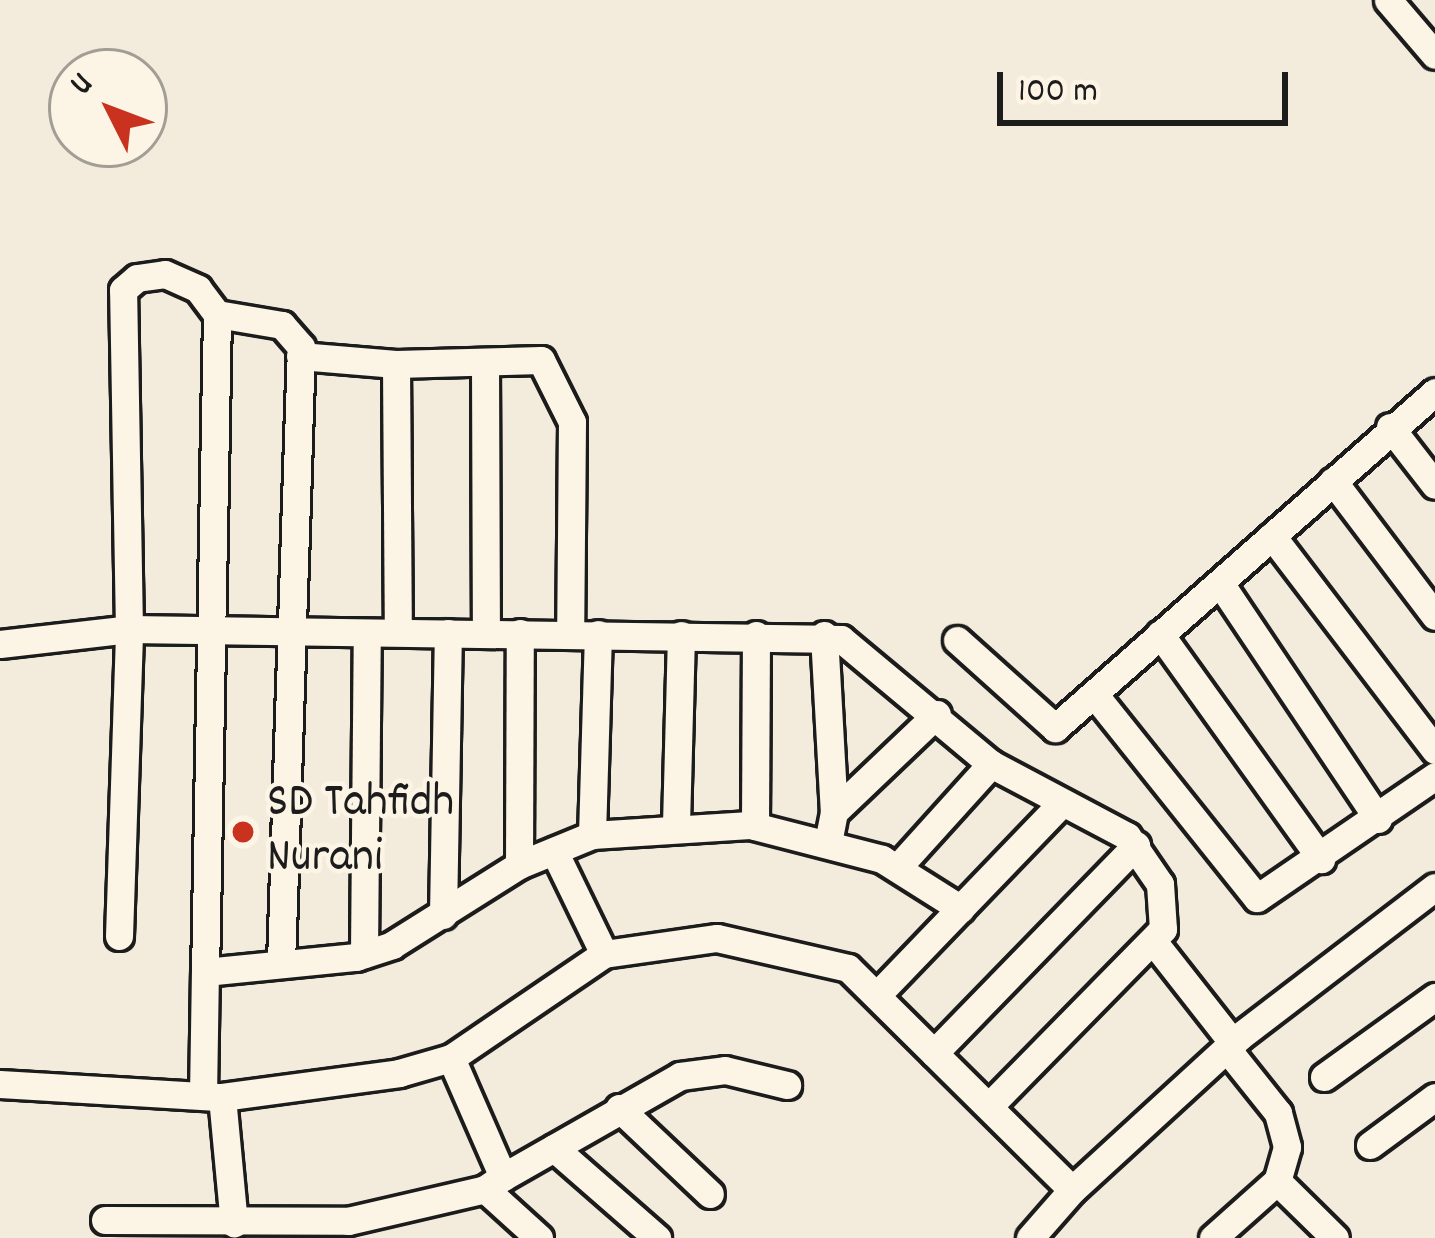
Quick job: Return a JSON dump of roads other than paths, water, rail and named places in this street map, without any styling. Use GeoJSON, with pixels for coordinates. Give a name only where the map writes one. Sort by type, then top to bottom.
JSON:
{"type":"FeatureCollection","features":[{"type":"Feature","properties":{"kind":"street"},"geometry":{"type":"LineString","coordinates":[[1388,0],[1435,55]]}},
{"type":"Feature","properties":{"kind":"street"},"geometry":{"type":"LineString","coordinates":[[119,936],[129,629],[123,290],[137,278],[165,274],[198,289],[217,314],[206,973],[212,1097],[234,1223]]}},
{"type":"Feature","properties":{"kind":"street"},"geometry":{"type":"LineString","coordinates":[[217,314],[282,325],[297,337],[300,356],[296,633],[281,964]]}},
{"type":"Feature","properties":{"kind":"street"},"geometry":{"type":"LineString","coordinates":[[300,356],[396,364],[541,360],[572,422],[592,835]]}},
{"type":"Feature","properties":{"kind":"street"},"geometry":{"type":"LineString","coordinates":[[396,364],[398,632]]}},
{"type":"Feature","properties":{"kind":"street"},"geometry":{"type":"LineString","coordinates":[[485,364],[486,632]]}},
{"type":"Feature","properties":{"kind":"street"},"geometry":{"type":"LineString","coordinates":[[957,640],[1051,726],[1094,694],[1390,427],[1435,392]]}},
{"type":"Feature","properties":{"kind":"street"},"geometry":{"type":"LineString","coordinates":[[1390,427],[1435,485]]}},
{"type":"Feature","properties":{"kind":"street"},"geometry":{"type":"LineString","coordinates":[[1333,481],[1435,616]]}},
{"type":"Feature","properties":{"kind":"street"},"geometry":{"type":"LineString","coordinates":[[1272,536],[1435,750]]}},
{"type":"Feature","properties":{"kind":"street"},"geometry":{"type":"LineString","coordinates":[[1220,583],[1378,819]]}},
{"type":"Feature","properties":{"kind":"street"},"geometry":{"type":"LineString","coordinates":[[0,644],[129,629],[824,635],[858,650],[991,764],[1059,806],[1095,816],[1136,845],[1168,912],[1153,941],[990,1105]]}},
{"type":"Feature","properties":{"kind":"street"},"geometry":{"type":"LineString","coordinates":[[364,954],[367,633]]}},
{"type":"Feature","properties":{"kind":"street"},"geometry":{"type":"LineString","coordinates":[[443,915],[448,633]]}},
{"type":"Feature","properties":{"kind":"street"},"geometry":{"type":"LineString","coordinates":[[519,865],[520,633]]}},
{"type":"Feature","properties":{"kind":"street"},"geometry":{"type":"LineString","coordinates":[[1160,634],[1322,859]]}},
{"type":"Feature","properties":{"kind":"street"},"geometry":{"type":"LineString","coordinates":[[676,825],[681,635]]}},
{"type":"Feature","properties":{"kind":"street"},"geometry":{"type":"LineString","coordinates":[[755,826],[756,635]]}},
{"type":"Feature","properties":{"kind":"street"},"geometry":{"type":"LineString","coordinates":[[824,635],[834,812],[828,843]]}},
{"type":"Feature","properties":{"kind":"street"},"geometry":{"type":"LineString","coordinates":[[1094,694],[1247,891],[1269,893],[1435,776]]}},
{"type":"Feature","properties":{"kind":"street"},"geometry":{"type":"LineString","coordinates":[[834,812],[938,714]]}},
{"type":"Feature","properties":{"kind":"street"},"geometry":{"type":"LineString","coordinates":[[898,867],[991,764]]}},
{"type":"Feature","properties":{"kind":"street"},"geometry":{"type":"LineString","coordinates":[[877,995],[1059,806]]}},
{"type":"Feature","properties":{"kind":"street"},"geometry":{"type":"LineString","coordinates":[[206,973],[364,954],[443,915],[519,865],[592,835],[676,825],[755,826],[828,843],[898,867],[961,909]]}},
{"type":"Feature","properties":{"kind":"street"},"geometry":{"type":"LineString","coordinates":[[934,1053],[1136,845]]}},
{"type":"Feature","properties":{"kind":"street"},"geometry":{"type":"LineString","coordinates":[[554,851],[604,954]]}},
{"type":"Feature","properties":{"kind":"street"},"geometry":{"type":"LineString","coordinates":[[1030,1238],[1072,1190],[1233,1043],[1435,887]]}},
{"type":"Feature","properties":{"kind":"street"},"geometry":{"type":"LineString","coordinates":[[0,1084],[212,1097],[399,1073],[451,1058],[604,954],[681,938],[763,944],[848,968],[1072,1190]]}},
{"type":"Feature","properties":{"kind":"street"},"geometry":{"type":"LineString","coordinates":[[1153,941],[1233,1043],[1278,1113],[1287,1147],[1277,1181],[1213,1238]]}},
{"type":"Feature","properties":{"kind":"street"},"geometry":{"type":"LineString","coordinates":[[1324,1076],[1435,997]]}},
{"type":"Feature","properties":{"kind":"street"},"geometry":{"type":"LineString","coordinates":[[451,1058],[494,1183],[539,1238]]}},
{"type":"Feature","properties":{"kind":"street"},"geometry":{"type":"LineString","coordinates":[[104,1191],[106,1229],[190,1231],[234,1223],[273,1232],[348,1229],[494,1183],[619,1108],[696,1071],[787,1085]]}},
{"type":"Feature","properties":{"kind":"street"},"geometry":{"type":"LineString","coordinates":[[1370,1145],[1435,1097]]}},
{"type":"Feature","properties":{"kind":"street"},"geometry":{"type":"LineString","coordinates":[[619,1108],[710,1194]]}},
{"type":"Feature","properties":{"kind":"street"},"geometry":{"type":"LineString","coordinates":[[554,1148],[657,1238]]}},
{"type":"Feature","properties":{"kind":"street"},"geometry":{"type":"LineString","coordinates":[[1277,1181],[1320,1234]]}},
{"type":"Feature","properties":{"kind":"street"},"geometry":{"type":"LineString","coordinates":[[423,1209],[428,1238]]}},
{"type":"Feature","properties":{"kind":"place","name":"SD Tahfidh Nurani"},"geometry":{"type":"Point","coordinates":[243,832]}}]}
